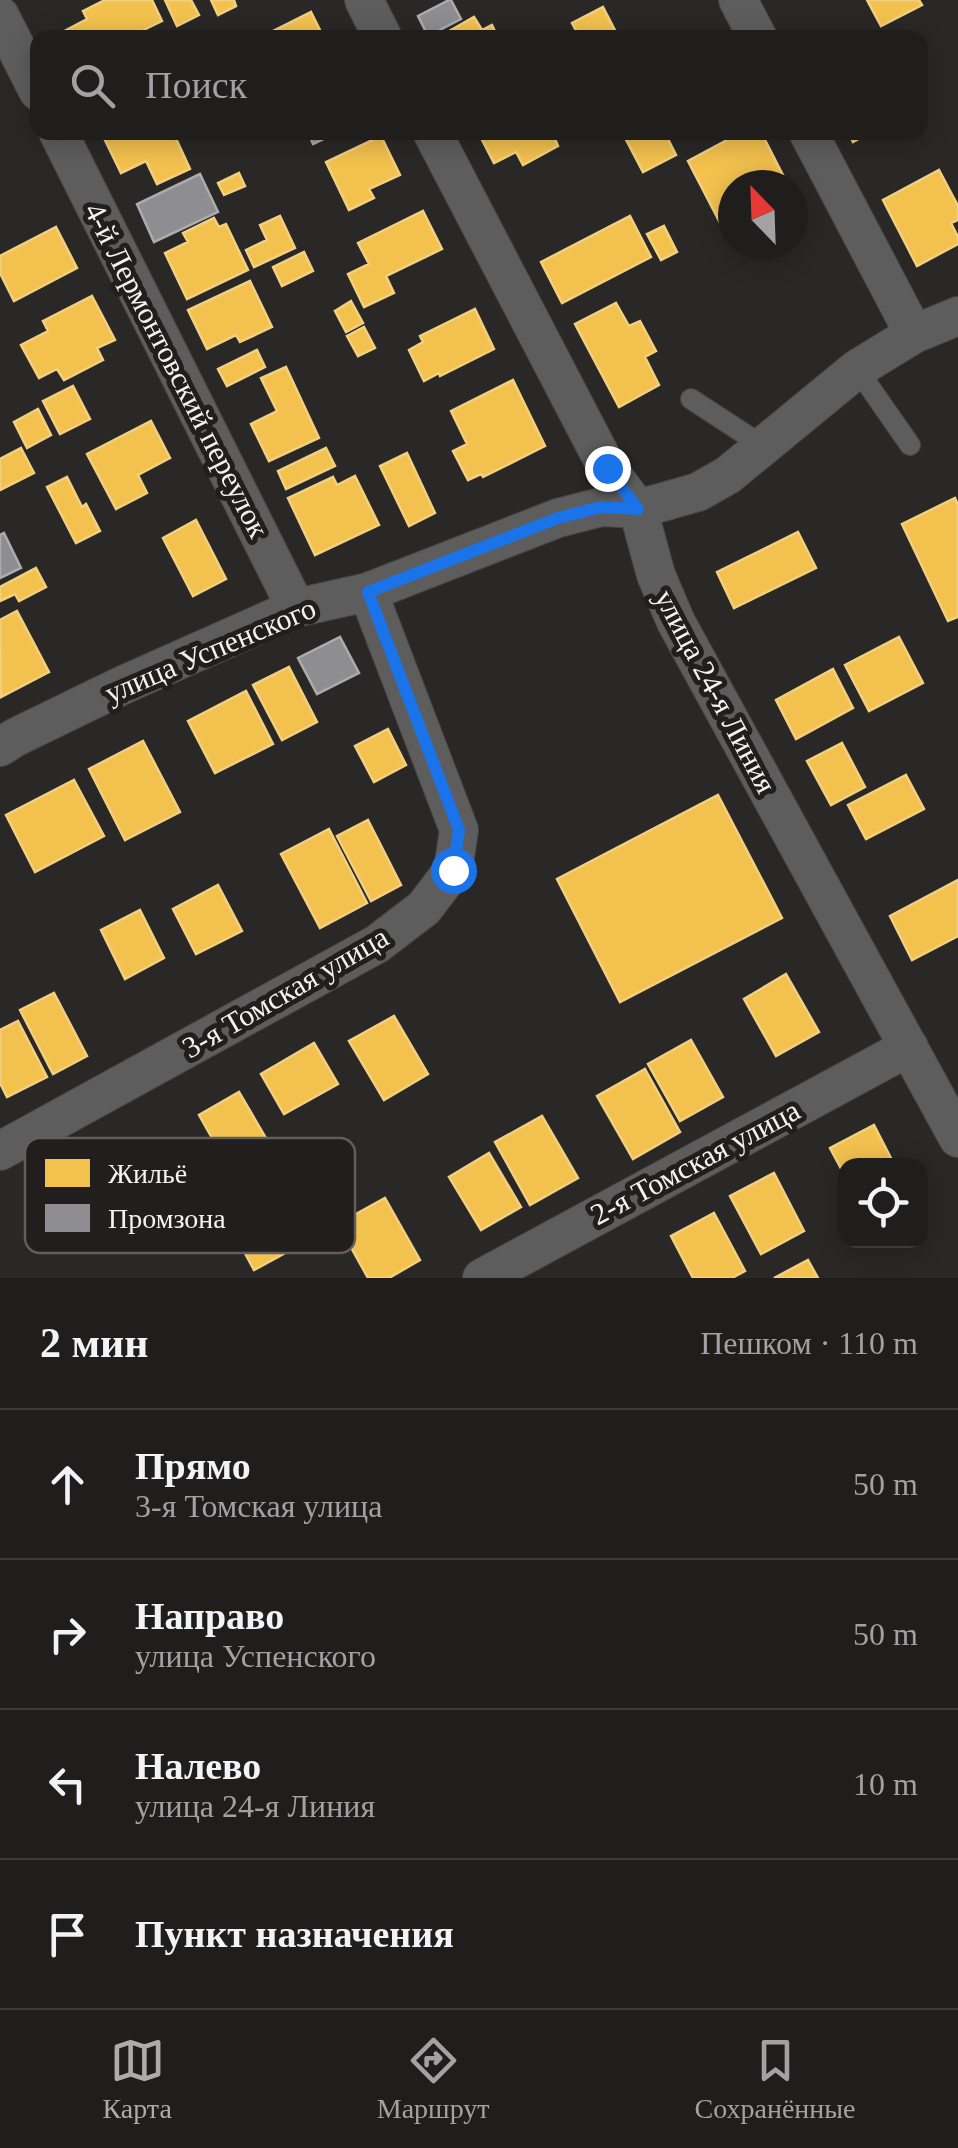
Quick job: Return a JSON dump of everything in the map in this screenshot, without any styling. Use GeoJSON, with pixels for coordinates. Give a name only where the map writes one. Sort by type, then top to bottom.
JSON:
{"type":"FeatureCollection","features":[{"type":"Feature","properties":{"kind":"street"},"geometry":{"type":"LineString","coordinates":[[364,0],[379,30]]}},
{"type":"Feature","properties":{"kind":"street"},"geometry":{"type":"LineString","coordinates":[[738,0],[754,30]]}},
{"type":"Feature","properties":{"kind":"street"},"geometry":{"type":"LineString","coordinates":[[0,16],[30,76]]}},
{"type":"Feature","properties":{"kind":"street","name":"4-й Лермонтовский переулок"},"geometry":{"type":"LineString","coordinates":[[62,140],[296,608]]}},
{"type":"Feature","properties":{"kind":"street","name":"улица 24-я Линия"},"geometry":{"type":"LineString","coordinates":[[436,140],[607,468],[638,509],[656,576],[676,622],[958,1138]]}},
{"type":"Feature","properties":{"kind":"street"},"geometry":{"type":"LineString","coordinates":[[812,140],[914,334]]}},
{"type":"Feature","properties":{"kind":"street","name":"улица Успенского"},"geometry":{"type":"LineString","coordinates":[[0,747],[123,685],[296,608],[368,592],[558,518],[601,507],[638,509],[698,492],[728,475],[857,369],[914,334],[958,316]]}},
{"type":"Feature","properties":{"kind":"street","name":"3-я Томская улица"},"geometry":{"type":"LineString","coordinates":[[0,1151],[377,944],[424,908],[453,870],[459,830],[368,592]]}},
{"type":"Feature","properties":{"kind":"street","name":"2-я Томская улица"},"geometry":{"type":"LineString","coordinates":[[482,1278],[910,1047]]}},
{"type":"Feature","properties":{"kind":"lane"},"geometry":{"type":"LineString","coordinates":[[857,369],[910,446]]}},
{"type":"Feature","properties":{"kind":"lane"},"geometry":{"type":"LineString","coordinates":[[691,399],[763,446]]}},
{"type":"Feature","properties":{"kind":"building: Жильё"},"geometry":{"type":"Polygon","coordinates":[[[105,0],[152,0],[162,21],[143,30],[66,30],[87,19],[83,11],[105,0]]]}},
{"type":"Feature","properties":{"kind":"building: Жильё"},"geometry":{"type":"Polygon","coordinates":[[[165,0],[191,0],[199,15],[177,26],[165,0]]]}},
{"type":"Feature","properties":{"kind":"building: Жильё"},"geometry":{"type":"Polygon","coordinates":[[[211,0],[234,0],[236,6],[218,15],[211,0]]]}},
{"type":"Feature","properties":{"kind":"building: Жильё"},"geometry":{"type":"Polygon","coordinates":[[[867,0],[919,0],[922,5],[881,26],[867,0]]]}},
{"type":"Feature","properties":{"kind":"building: Жильё"},"geometry":{"type":"Polygon","coordinates":[[[603,7],[615,30],[576,30],[572,23],[603,7]]]}},
{"type":"Feature","properties":{"kind":"building: Жильё"},"geometry":{"type":"Polygon","coordinates":[[[311,12],[320,30],[275,30],[311,12]]]}},
{"type":"Feature","properties":{"kind":"building: Жильё"},"geometry":{"type":"Polygon","coordinates":[[[474,17],[482,30],[451,30],[474,17]]]}},
{"type":"Feature","properties":{"kind":"building: Жильё"},"geometry":{"type":"Polygon","coordinates":[[[105,140],[177,140],[190,169],[157,184],[146,161],[121,173],[105,140]]]}},
{"type":"Feature","properties":{"kind":"building: Жильё"},"geometry":{"type":"Polygon","coordinates":[[[373,140],[383,140],[400,175],[369,189],[374,198],[349,210],[326,162],[373,140]]]}},
{"type":"Feature","properties":{"kind":"building: Жильё"},"geometry":{"type":"Polygon","coordinates":[[[482,140],[555,140],[558,146],[523,165],[516,152],[494,163],[482,140]]]}},
{"type":"Feature","properties":{"kind":"building: Жильё"},"geometry":{"type":"Polygon","coordinates":[[[626,140],[668,140],[676,155],[643,172],[626,140]]]}},
{"type":"Feature","properties":{"kind":"building: Жильё"},"geometry":{"type":"Polygon","coordinates":[[[727,140],[765,140],[780,170],[718,170],[718,219],[688,161],[727,140]]]}},
{"type":"Feature","properties":{"kind":"building: Жильё"},"geometry":{"type":"Polygon","coordinates":[[[939,170],[958,206],[958,220],[951,223],[958,244],[917,266],[883,200],[939,170]]]}},
{"type":"Feature","properties":{"kind":"building: Жильё"},"geometry":{"type":"Polygon","coordinates":[[[239,173],[245,186],[224,195],[218,183],[239,173]]]}},
{"type":"Feature","properties":{"kind":"building: Жильё"},"geometry":{"type":"Polygon","coordinates":[[[423,211],[442,249],[386,276],[394,293],[364,307],[348,274],[369,264],[358,243],[423,211]]]}},
{"type":"Feature","properties":{"kind":"building: Жильё"},"geometry":{"type":"Polygon","coordinates":[[[280,216],[295,248],[254,267],[246,250],[267,240],[260,225],[280,216]]]}},
{"type":"Feature","properties":{"kind":"building: Жильё"},"geometry":{"type":"Polygon","coordinates":[[[630,216],[651,257],[562,303],[541,262],[630,216]]]}},
{"type":"Feature","properties":{"kind":"building: Жильё"},"geometry":{"type":"Polygon","coordinates":[[[214,218],[219,227],[226,224],[248,270],[187,299],[165,253],[188,242],[183,233],[214,218]]]}},
{"type":"Feature","properties":{"kind":"building: Жильё"},"geometry":{"type":"Polygon","coordinates":[[[664,226],[677,252],[661,260],[647,234],[664,226]]]}},
{"type":"Feature","properties":{"kind":"building: Жильё"},"geometry":{"type":"Polygon","coordinates":[[[56,227],[77,268],[14,301],[0,273],[0,256],[56,227]]]}},
{"type":"Feature","properties":{"kind":"building: Жильё"},"geometry":{"type":"Polygon","coordinates":[[[304,252],[313,271],[282,286],[273,267],[304,252]]]}},
{"type":"Feature","properties":{"kind":"building: Жильё"},"geometry":{"type":"Polygon","coordinates":[[[250,281],[272,327],[240,342],[236,335],[207,349],[188,310],[250,281]]]}},
{"type":"Feature","properties":{"kind":"building: Жильё"},"geometry":{"type":"Polygon","coordinates":[[[92,296],[115,340],[97,348],[103,360],[64,380],[57,369],[39,378],[21,345],[48,331],[43,321],[92,296]]]}},
{"type":"Feature","properties":{"kind":"building: Жильё"},"geometry":{"type":"Polygon","coordinates":[[[351,301],[363,323],[346,332],[335,311],[351,301]]]}},
{"type":"Feature","properties":{"kind":"building: Жильё"},"geometry":{"type":"Polygon","coordinates":[[[616,303],[629,326],[640,321],[656,351],[645,357],[659,385],[619,407],[575,324],[616,303]]]}},
{"type":"Feature","properties":{"kind":"building: Жильё"},"geometry":{"type":"Polygon","coordinates":[[[475,309],[494,349],[424,381],[409,350],[423,342],[420,336],[475,309]]]}},
{"type":"Feature","properties":{"kind":"building: Жильё"},"geometry":{"type":"Polygon","coordinates":[[[364,327],[375,348],[358,356],[347,336],[364,327]]]}},
{"type":"Feature","properties":{"kind":"building: Жильё"},"geometry":{"type":"Polygon","coordinates":[[[257,350],[265,367],[227,386],[218,369],[257,350]]]}},
{"type":"Feature","properties":{"kind":"building: Жильё"},"geometry":{"type":"Polygon","coordinates":[[[286,367],[319,438],[269,461],[251,424],[277,411],[261,378],[286,367]]]}},
{"type":"Feature","properties":{"kind":"building: Жильё"},"geometry":{"type":"Polygon","coordinates":[[[513,380],[545,446],[483,477],[481,474],[468,480],[453,451],[467,444],[451,411],[513,380]]]}},
{"type":"Feature","properties":{"kind":"building: Жильё"},"geometry":{"type":"Polygon","coordinates":[[[73,386],[90,419],[60,434],[43,401],[73,386]]]}},
{"type":"Feature","properties":{"kind":"building: Жильё"},"geometry":{"type":"Polygon","coordinates":[[[38,409],[51,435],[27,448],[14,422],[38,409]]]}},
{"type":"Feature","properties":{"kind":"building: Жильё"},"geometry":{"type":"Polygon","coordinates":[[[151,421],[170,458],[138,475],[147,493],[116,509],[87,454],[151,421]]]}},
{"type":"Feature","properties":{"kind":"building: Жильё"},"geometry":{"type":"Polygon","coordinates":[[[21,448],[34,473],[0,490],[0,459],[21,448]]]}},
{"type":"Feature","properties":{"kind":"building: Жильё"},"geometry":{"type":"Polygon","coordinates":[[[326,448],[335,466],[286,489],[278,471],[326,448]]]}},
{"type":"Feature","properties":{"kind":"building: Жильё"},"geometry":{"type":"Polygon","coordinates":[[[407,453],[435,513],[409,526],[380,466],[407,453]]]}},
{"type":"Feature","properties":{"kind":"building: Жильё"},"geometry":{"type":"Polygon","coordinates":[[[355,476],[379,525],[315,555],[288,498],[333,477],[337,485],[355,476]]]}},
{"type":"Feature","properties":{"kind":"building: Жильё"},"geometry":{"type":"Polygon","coordinates":[[[67,477],[100,531],[76,543],[47,487],[67,477]]]}},
{"type":"Feature","properties":{"kind":"building: Жильё"},"geometry":{"type":"Polygon","coordinates":[[[955,498],[958,617],[948,621],[902,524],[955,498]]]}},
{"type":"Feature","properties":{"kind":"building: Жильё"},"geometry":{"type":"Polygon","coordinates":[[[196,520],[226,579],[193,596],[163,538],[196,520]]]}},
{"type":"Feature","properties":{"kind":"building: Жильё"},"geometry":{"type":"Polygon","coordinates":[[[798,532],[816,568],[734,608],[717,572],[798,532]]]}},
{"type":"Feature","properties":{"kind":"building: Жильё"},"geometry":{"type":"Polygon","coordinates":[[[36,568],[46,587],[19,601],[15,594],[0,601],[0,587],[36,568]]]}},
{"type":"Feature","properties":{"kind":"building: Жильё"},"geometry":{"type":"Polygon","coordinates":[[[17,611],[49,672],[1,697],[0,620],[17,611]]]}},
{"type":"Feature","properties":{"kind":"building: Жильё"},"geometry":{"type":"Polygon","coordinates":[[[899,637],[923,683],[869,711],[845,665],[899,637]]]}},
{"type":"Feature","properties":{"kind":"building: Жильё"},"geometry":{"type":"Polygon","coordinates":[[[289,667],[317,722],[282,740],[253,685],[289,667]]]}},
{"type":"Feature","properties":{"kind":"building: Жильё"},"geometry":{"type":"Polygon","coordinates":[[[833,669],[853,708],[796,739],[776,700],[833,669]]]}},
{"type":"Feature","properties":{"kind":"building: Жильё"},"geometry":{"type":"Polygon","coordinates":[[[246,691],[273,744],[215,773],[188,721],[246,691]]]}},
{"type":"Feature","properties":{"kind":"building: Жильё"},"geometry":{"type":"Polygon","coordinates":[[[388,729],[406,765],[374,782],[355,746],[388,729]]]}},
{"type":"Feature","properties":{"kind":"building: Жильё"},"geometry":{"type":"Polygon","coordinates":[[[143,741],[180,812],[125,840],[89,769],[143,741]]]}},
{"type":"Feature","properties":{"kind":"building: Жильё"},"geometry":{"type":"Polygon","coordinates":[[[842,743],[865,787],[831,805],[807,761],[842,743]]]}},
{"type":"Feature","properties":{"kind":"building: Жильё"},"geometry":{"type":"Polygon","coordinates":[[[906,775],[924,809],[866,839],[848,805],[906,775]]]}},
{"type":"Feature","properties":{"kind":"building: Жильё"},"geometry":{"type":"Polygon","coordinates":[[[74,780],[104,836],[35,872],[6,815],[74,780]]]}},
{"type":"Feature","properties":{"kind":"building: Жильё"},"geometry":{"type":"Polygon","coordinates":[[[718,795],[782,918],[620,1002],[557,879],[718,795]]]}},
{"type":"Feature","properties":{"kind":"building: Жильё"},"geometry":{"type":"Polygon","coordinates":[[[368,820],[401,885],[371,901],[337,836],[368,820]]]}},
{"type":"Feature","properties":{"kind":"building: Жильё"},"geometry":{"type":"Polygon","coordinates":[[[329,829],[367,903],[320,928],[281,854],[329,829]]]}},
{"type":"Feature","properties":{"kind":"building: Жильё"},"geometry":{"type":"Polygon","coordinates":[[[958,880],[958,936],[912,960],[890,916],[958,880]]]}},
{"type":"Feature","properties":{"kind":"building: Жильё"},"geometry":{"type":"Polygon","coordinates":[[[218,885],[242,931],[196,954],[173,909],[218,885]]]}},
{"type":"Feature","properties":{"kind":"building: Жильё"},"geometry":{"type":"Polygon","coordinates":[[[140,910],[164,958],[125,979],[101,930],[140,910]]]}},
{"type":"Feature","properties":{"kind":"building: Жильё"},"geometry":{"type":"Polygon","coordinates":[[[786,974],[819,1032],[776,1056],[744,999],[786,974]]]}},
{"type":"Feature","properties":{"kind":"building: Жильё"},"geometry":{"type":"Polygon","coordinates":[[[54,993],[87,1056],[53,1074],[20,1010],[54,993]]]}},
{"type":"Feature","properties":{"kind":"building: Жильё"},"geometry":{"type":"Polygon","coordinates":[[[394,1016],[428,1074],[384,1100],[349,1041],[394,1016]]]}},
{"type":"Feature","properties":{"kind":"building: Жильё"},"geometry":{"type":"Polygon","coordinates":[[[18,1021],[47,1077],[7,1097],[0,1083],[0,1030],[18,1021]]]}},
{"type":"Feature","properties":{"kind":"building: Жильё"},"geometry":{"type":"Polygon","coordinates":[[[691,1040],[723,1097],[680,1121],[648,1064],[691,1040]]]}},
{"type":"Feature","properties":{"kind":"building: Жильё"},"geometry":{"type":"Polygon","coordinates":[[[314,1043],[338,1084],[284,1114],[261,1074],[314,1043]]]}},
{"type":"Feature","properties":{"kind":"building: Жильё"},"geometry":{"type":"Polygon","coordinates":[[[645,1069],[680,1132],[633,1159],[597,1096],[645,1069]]]}},
{"type":"Feature","properties":{"kind":"building: Жильё"},"geometry":{"type":"Polygon","coordinates":[[[239,1092],[266,1138],[212,1138],[199,1115],[239,1092]]]}},
{"type":"Feature","properties":{"kind":"building: Жильё"},"geometry":{"type":"Polygon","coordinates":[[[542,1116],[578,1178],[530,1205],[495,1142],[542,1116]]]}},
{"type":"Feature","properties":{"kind":"building: Жильё"},"geometry":{"type":"Polygon","coordinates":[[[874,1125],[891,1158],[838,1158],[838,1163],[830,1148],[874,1125]]]}},
{"type":"Feature","properties":{"kind":"building: Жильё"},"geometry":{"type":"Polygon","coordinates":[[[489,1153],[521,1207],[481,1230],[449,1177],[489,1153]]]}},
{"type":"Feature","properties":{"kind":"building: Жильё"},"geometry":{"type":"Polygon","coordinates":[[[774,1173],[804,1231],[761,1254],[730,1196],[774,1173]]]}},
{"type":"Feature","properties":{"kind":"building: Жильё"},"geometry":{"type":"Polygon","coordinates":[[[385,1198],[420,1260],[389,1278],[368,1278],[354,1253],[355,1215],[385,1198]]]}},
{"type":"Feature","properties":{"kind":"building: Жильё"},"geometry":{"type":"Polygon","coordinates":[[[714,1213],[745,1271],[732,1278],[693,1278],[671,1236],[714,1213]]]}},
{"type":"Feature","properties":{"kind":"building: Жильё"},"geometry":{"type":"Polygon","coordinates":[[[245,1253],[285,1253],[254,1270],[245,1253]]]}},
{"type":"Feature","properties":{"kind":"building: Жильё"},"geometry":{"type":"Polygon","coordinates":[[[808,1260],[818,1278],[774,1278],[808,1260]]]}},
{"type":"Feature","properties":{"kind":"building: Промзона"},"geometry":{"type":"Polygon","coordinates":[[[451,0],[461,19],[440,30],[425,30],[418,16],[451,0]]]}},
{"type":"Feature","properties":{"kind":"building: Промзона"},"geometry":{"type":"Polygon","coordinates":[[[200,174],[218,212],[154,242],[137,204],[200,174]]]}},
{"type":"Feature","properties":{"kind":"building: Промзона"},"geometry":{"type":"Polygon","coordinates":[[[4,533],[21,568],[0,578],[0,535],[4,533]]]}},
{"type":"Feature","properties":{"kind":"building: Промзона"},"geometry":{"type":"Polygon","coordinates":[[[340,637],[359,673],[317,694],[298,658],[340,637]]]}},
{"type":"Feature","properties":{"kind":"route"},"geometry":{"type":"LineString","coordinates":[[453,870],[459,830],[368,592],[558,518],[601,507],[638,509],[607,468]]}}]}
